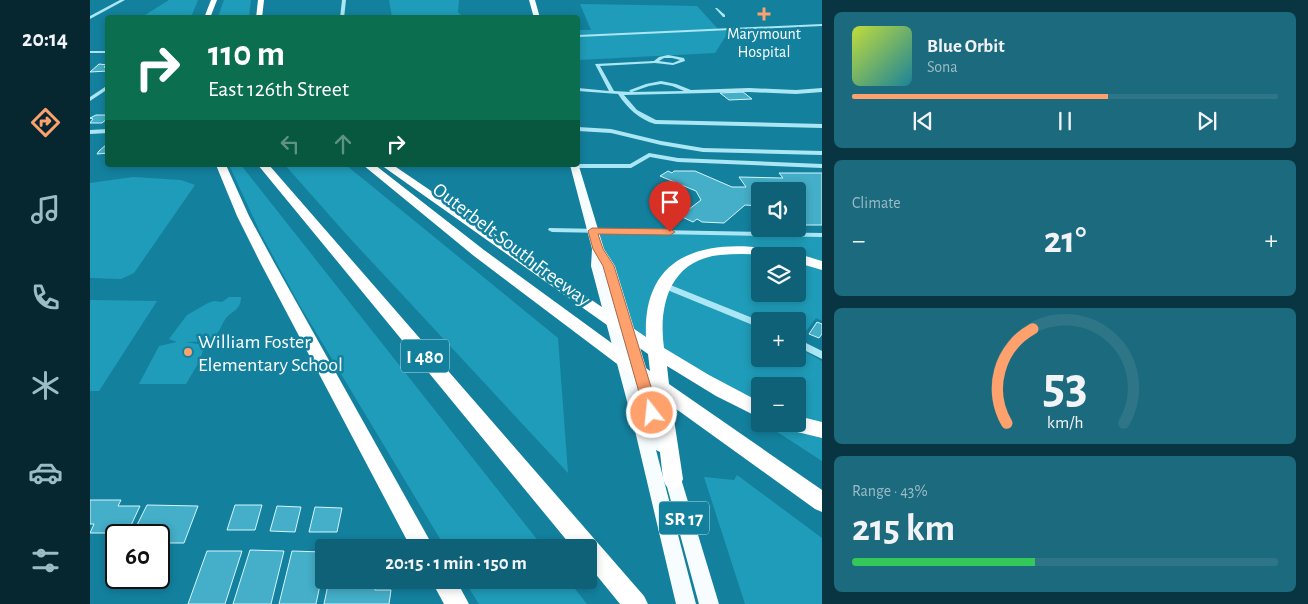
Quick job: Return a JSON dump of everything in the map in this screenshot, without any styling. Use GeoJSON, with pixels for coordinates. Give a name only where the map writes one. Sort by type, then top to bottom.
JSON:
{"type":"FeatureCollection","features":[{"type":"Feature","properties":{"kind":"highway"},"geometry":{"type":"LineString","coordinates":[[208,15],[214,0]]}},
{"type":"Feature","properties":{"kind":"highway"},"geometry":{"type":"LineString","coordinates":[[260,15],[261,0]]}},
{"type":"Feature","properties":{"kind":"highway"},"geometry":{"type":"LineString","coordinates":[[222,167],[243,216],[268,264],[418,539]]}},
{"type":"Feature","properties":{"kind":"highway","name":"I 480"},"geometry":{"type":"LineString","coordinates":[[265,167],[581,539]]}},
{"type":"Feature","properties":{"kind":"highway","name":"Outerbelt South Freeway"},"geometry":{"type":"LineString","coordinates":[[371,167],[550,306],[822,502]]}},
{"type":"Feature","properties":{"kind":"highway"},"geometry":{"type":"LineString","coordinates":[[389,167],[544,276],[671,361],[731,397],[751,406]]}},
{"type":"Feature","properties":{"kind":"highway"},"geometry":{"type":"LineString","coordinates":[[673,479],[654,334],[656,302],[663,285],[678,267],[689,259],[717,250],[751,249]]}},
{"type":"Feature","properties":{"kind":"highway"},"geometry":{"type":"LineString","coordinates":[[806,261],[822,266]]}},
{"type":"Feature","properties":{"kind":"highway"},"geometry":{"type":"LineString","coordinates":[[806,426],[822,430]]}},
{"type":"Feature","properties":{"kind":"highway","name":"I 480"},"geometry":{"type":"LineString","coordinates":[[597,558],[636,604]]}},
{"type":"Feature","properties":{"kind":"highway"},"geometry":{"type":"LineString","coordinates":[[448,589],[457,604]]}},
{"type":"Feature","properties":{"kind":"main road"},"geometry":{"type":"LineString","coordinates":[[532,0],[536,15]]}},
{"type":"Feature","properties":{"kind":"main road","name":"SR 17"},"geometry":{"type":"LineString","coordinates":[[576,167],[598,249],[609,266],[709,604]]}},
{"type":"Feature","properties":{"kind":"main road","name":"SR 17"},"geometry":{"type":"LineString","coordinates":[[598,249],[597,266],[644,435],[686,604]]}},
{"type":"Feature","properties":{"kind":"street"},"geometry":{"type":"LineString","coordinates":[[90,18],[124,0]]}},
{"type":"Feature","properties":{"kind":"street"},"geometry":{"type":"LineString","coordinates":[[342,15],[344,0]]}},
{"type":"Feature","properties":{"kind":"street"},"geometry":{"type":"LineString","coordinates":[[580,34],[611,35],[822,25]]}},
{"type":"Feature","properties":{"kind":"street"},"geometry":{"type":"LineString","coordinates":[[814,26],[822,29]]}},
{"type":"Feature","properties":{"kind":"street"},"geometry":{"type":"LineString","coordinates":[[90,52],[105,52]]}},
{"type":"Feature","properties":{"kind":"street"},"geometry":{"type":"LineString","coordinates":[[612,93],[597,65],[655,62],[673,64],[683,61],[682,59],[671,57],[662,58],[655,62]]}},
{"type":"Feature","properties":{"kind":"street"},"geometry":{"type":"LineString","coordinates":[[623,94],[655,82],[666,81],[675,83],[690,92]]}},
{"type":"Feature","properties":{"kind":"street"},"geometry":{"type":"LineString","coordinates":[[90,99],[105,88]]}},
{"type":"Feature","properties":{"kind":"street"},"geometry":{"type":"LineString","coordinates":[[580,90],[623,94],[822,90]]}},
{"type":"Feature","properties":{"kind":"street"},"geometry":{"type":"LineString","coordinates":[[623,94],[630,107],[639,115],[656,122],[822,126]]}},
{"type":"Feature","properties":{"kind":"street"},"geometry":{"type":"LineString","coordinates":[[580,129],[611,131],[703,150],[822,153]]}},
{"type":"Feature","properties":{"kind":"street"},"geometry":{"type":"LineString","coordinates":[[90,132],[105,131]]}},
{"type":"Feature","properties":{"kind":"street"},"geometry":{"type":"LineString","coordinates":[[647,139],[649,155]]}},
{"type":"Feature","properties":{"kind":"street"},"geometry":{"type":"LineString","coordinates":[[580,165],[631,166],[649,155],[678,160],[822,166]]}},
{"type":"Feature","properties":{"kind":"street"},"geometry":{"type":"LineString","coordinates":[[552,230],[822,235]]}},
{"type":"Feature","properties":{"kind":"street"},"geometry":{"type":"LineString","coordinates":[[663,285],[751,321]]}},
{"type":"Feature","properties":{"kind":"street"},"geometry":{"type":"LineString","coordinates":[[806,347],[822,355]]}},
{"type":"Feature","properties":{"kind":"lane"},"geometry":{"type":"LineString","coordinates":[[716,9],[724,16]]}},
{"type":"Feature","properties":{"kind":"shaded area"},"geometry":{"type":"Polygon","coordinates":[[[169,0],[198,0],[192,15],[145,15],[169,0]]]}},
{"type":"Feature","properties":{"kind":"shaded area"},"geometry":{"type":"Polygon","coordinates":[[[224,0],[251,0],[249,15],[219,15],[224,0]]]}},
{"type":"Feature","properties":{"kind":"shaded area"},"geometry":{"type":"Polygon","coordinates":[[[389,0],[459,0],[458,12],[461,15],[392,15],[389,0]]]}},
{"type":"Feature","properties":{"kind":"shaded area"},"geometry":{"type":"Polygon","coordinates":[[[580,4],[697,6],[718,29],[731,28],[715,53],[580,60],[580,30],[591,30],[580,4]]]}},
{"type":"Feature","properties":{"kind":"shaded area"},"geometry":{"type":"Polygon","coordinates":[[[230,167],[243,167],[537,539],[440,539],[299,304],[260,232],[230,167]]]}},
{"type":"Feature","properties":{"kind":"shaded area"},"geometry":{"type":"Polygon","coordinates":[[[287,167],[348,167],[558,338],[568,473],[346,234],[287,167]]]}},
{"type":"Feature","properties":{"kind":"shaded area"},"geometry":{"type":"Polygon","coordinates":[[[133,177],[181,180],[195,185],[134,273],[121,279],[90,278],[90,183],[133,177]]]}},
{"type":"Feature","properties":{"kind":"shaded area"},"geometry":{"type":"Polygon","coordinates":[[[593,231],[751,234],[751,237],[806,237],[806,235],[822,235],[822,321],[816,318],[806,331],[806,312],[751,312],[751,367],[806,367],[806,352],[822,361],[822,461],[777,432],[806,432],[806,377],[751,377],[751,414],[609,320],[593,231]]]}},
{"type":"Feature","properties":{"kind":"shaded area"},"geometry":{"type":"Polygon","coordinates":[[[229,297],[241,297],[240,305],[226,318],[218,332],[207,340],[185,342],[205,345],[199,362],[186,384],[139,384],[159,346],[177,342],[169,339],[187,315],[208,303],[214,301],[222,302],[229,297]]]}},
{"type":"Feature","properties":{"kind":"shaded area"},"geometry":{"type":"Polygon","coordinates":[[[90,300],[157,301],[99,391],[90,391],[90,300]]]}},
{"type":"Feature","properties":{"kind":"shaded area"},"geometry":{"type":"Polygon","coordinates":[[[737,475],[822,538],[822,604],[745,604],[704,477],[734,480],[737,475]]]}},
{"type":"Feature","properties":{"kind":"shaded area"},"geometry":{"type":"Polygon","coordinates":[[[470,589],[575,589],[587,604],[479,604],[470,589]]]}},
{"type":"Feature","properties":{"kind":"building"},"geometry":{"type":"Polygon","coordinates":[[[99,64],[105,65],[105,71],[90,72],[99,64]]]}},
{"type":"Feature","properties":{"kind":"building"},"geometry":{"type":"Polygon","coordinates":[[[743,92],[752,99],[729,100],[720,93],[743,92]]]}},
{"type":"Feature","properties":{"kind":"building"},"geometry":{"type":"Polygon","coordinates":[[[96,115],[105,115],[105,120],[102,123],[90,123],[93,119],[90,118],[96,115]]]}},
{"type":"Feature","properties":{"kind":"building"},"geometry":{"type":"Polygon","coordinates":[[[105,146],[105,153],[97,154],[105,146]]]}},
{"type":"Feature","properties":{"kind":"building"},"geometry":{"type":"Polygon","coordinates":[[[668,171],[672,173],[674,171],[695,171],[732,187],[746,187],[739,177],[783,178],[779,173],[822,173],[822,225],[806,225],[806,182],[751,182],[751,205],[745,205],[724,223],[702,222],[697,219],[693,222],[680,216],[701,200],[696,191],[660,176],[668,171]]]}},
{"type":"Feature","properties":{"kind":"building"},"geometry":{"type":"Polygon","coordinates":[[[817,322],[822,324],[822,334],[819,338],[809,334],[817,322]]]}},
{"type":"Feature","properties":{"kind":"building"},"geometry":{"type":"Polygon","coordinates":[[[90,500],[121,500],[118,506],[140,506],[132,524],[105,524],[105,533],[90,533],[94,524],[90,524],[90,500]]]}},
{"type":"Feature","properties":{"kind":"building"},"geometry":{"type":"Polygon","coordinates":[[[147,505],[198,506],[184,543],[170,543],[170,524],[138,524],[147,505]]]}},
{"type":"Feature","properties":{"kind":"building"},"geometry":{"type":"Polygon","coordinates":[[[235,505],[262,505],[255,530],[227,530],[235,505]]]}},
{"type":"Feature","properties":{"kind":"building"},"geometry":{"type":"Polygon","coordinates":[[[277,506],[301,507],[295,532],[270,531],[277,506]]]}},
{"type":"Feature","properties":{"kind":"building"},"geometry":{"type":"Polygon","coordinates":[[[315,507],[342,508],[337,532],[309,532],[315,507]]]}},
{"type":"Feature","properties":{"kind":"building"},"geometry":{"type":"Polygon","coordinates":[[[250,550],[284,551],[271,604],[233,604],[250,550]]]}},
{"type":"Feature","properties":{"kind":"building"},"geometry":{"type":"Polygon","coordinates":[[[207,551],[242,551],[225,604],[188,604],[207,551]]]}},
{"type":"Feature","properties":{"kind":"building"},"geometry":{"type":"Polygon","coordinates":[[[292,551],[315,552],[315,589],[319,589],[316,604],[279,604],[292,551]]]}},
{"type":"Feature","properties":{"kind":"building"},"geometry":{"type":"Polygon","coordinates":[[[327,589],[391,590],[389,604],[324,604],[327,589]]]}},
{"type":"Feature","properties":{"kind":"place","name":"Marymount Hospital"},"geometry":{"type":"Point","coordinates":[764,14]}},
{"type":"Feature","properties":{"kind":"place","name":"William Foster Elementary School"},"geometry":{"type":"Point","coordinates":[188,352]}},
{"type":"Feature","properties":{"kind":"route"},"geometry":{"type":"LineString","coordinates":[[652,413],[609,266],[598,249],[592,231],[670,232]]}}]}
